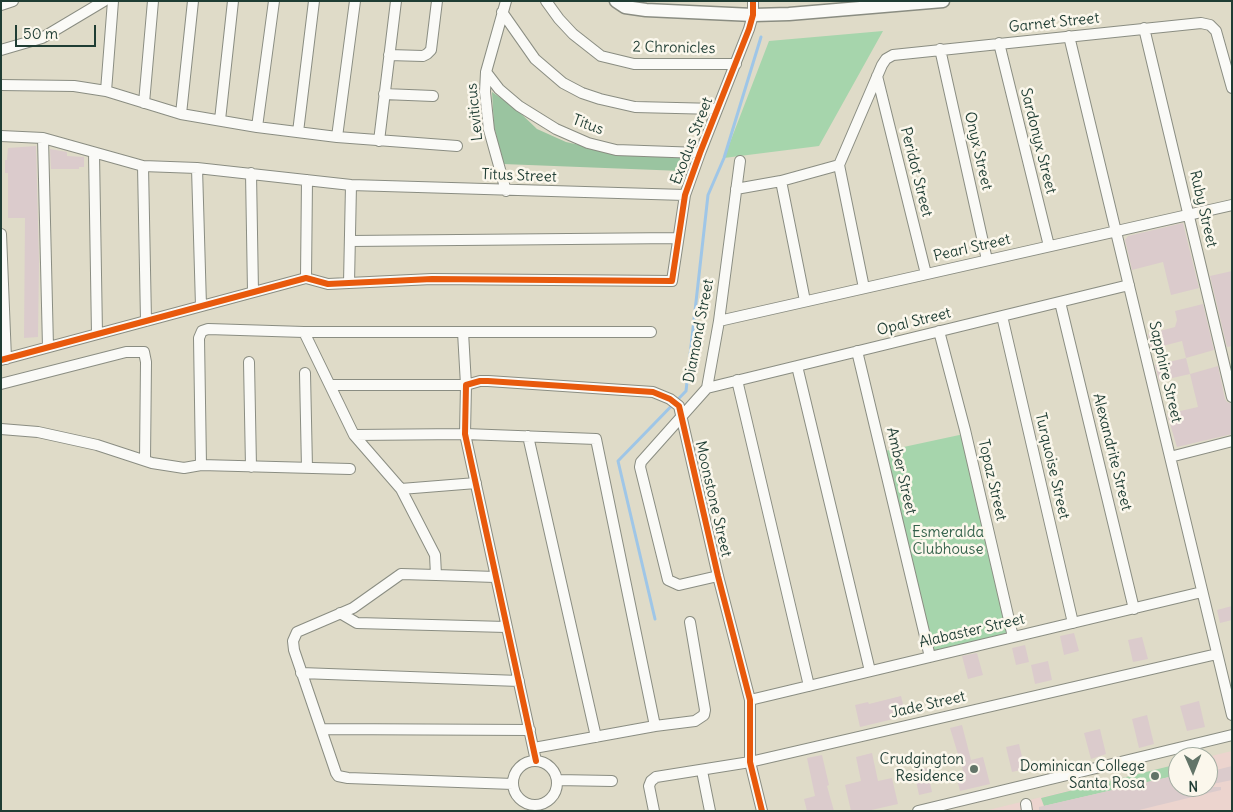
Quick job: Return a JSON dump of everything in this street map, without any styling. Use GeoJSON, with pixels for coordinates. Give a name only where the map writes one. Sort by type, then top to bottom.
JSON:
{"type":"FeatureCollection","features":[{"type":"Feature","properties":{"kind":"street"},"geometry":{"type":"LineString","coordinates":[[1,5],[13,1]]}},
{"type":"Feature","properties":{"kind":"street"},"geometry":{"type":"LineString","coordinates":[[1,50],[42,38],[104,1]]}},
{"type":"Feature","properties":{"kind":"street"},"geometry":{"type":"LineString","coordinates":[[106,91],[114,1]]}},
{"type":"Feature","properties":{"kind":"street"},"geometry":{"type":"LineString","coordinates":[[144,103],[153,1]]}},
{"type":"Feature","properties":{"kind":"street"},"geometry":{"type":"LineString","coordinates":[[181,114],[193,1]]}},
{"type":"Feature","properties":{"kind":"street"},"geometry":{"type":"LineString","coordinates":[[220,120],[233,1]]}},
{"type":"Feature","properties":{"kind":"street"},"geometry":{"type":"LineString","coordinates":[[257,127],[274,1]]}},
{"type":"Feature","properties":{"kind":"street"},"geometry":{"type":"LineString","coordinates":[[298,132],[314,1]]}},
{"type":"Feature","properties":{"kind":"street"},"geometry":{"type":"LineString","coordinates":[[337,137],[355,1]]}},
{"type":"Feature","properties":{"kind":"street"},"geometry":{"type":"LineString","coordinates":[[379,140],[396,1]]}},
{"type":"Feature","properties":{"kind":"street"},"geometry":{"type":"LineString","coordinates":[[389,55],[423,56],[431,50],[438,1]]}},
{"type":"Feature","properties":{"kind":"street","name":"Leviticus"},"geometry":{"type":"LineString","coordinates":[[506,1],[486,72],[485,92],[489,130],[506,190]]}},
{"type":"Feature","properties":{"kind":"street","name":"2 Chronicles"},"geometry":{"type":"LineString","coordinates":[[546,1],[573,34],[601,56],[634,64],[736,64]]}},
{"type":"Feature","properties":{"kind":"street"},"geometry":{"type":"LineString","coordinates":[[616,1],[625,7],[646,10],[753,14],[789,14],[943,1]]}},
{"type":"Feature","properties":{"kind":"street"},"geometry":{"type":"LineString","coordinates":[[753,14],[754,1]]}},
{"type":"Feature","properties":{"kind":"street"},"geometry":{"type":"LineString","coordinates":[[502,12],[535,58],[563,83],[582,93],[635,107],[717,109]]}},
{"type":"Feature","properties":{"kind":"street","name":"Exodus Street"},"geometry":{"type":"LineString","coordinates":[[349,283],[432,279],[672,281],[685,195],[736,64],[753,14]]}},
{"type":"Feature","properties":{"kind":"street","name":"Garnet Street"},"geometry":{"type":"LineString","coordinates":[[877,76],[886,59],[893,55],[1201,23],[1210,26],[1216,31],[1232,88]]}},
{"type":"Feature","properties":{"kind":"street","name":"Ruby Street"},"geometry":{"type":"LineString","coordinates":[[1144,28],[1232,397]]}},
{"type":"Feature","properties":{"kind":"street","name":"Sapphire Street"},"geometry":{"type":"LineString","coordinates":[[1069,36],[1232,715]]}},
{"type":"Feature","properties":{"kind":"street","name":"Sardonyx Street"},"geometry":{"type":"LineString","coordinates":[[999,43],[1049,246]]}},
{"type":"Feature","properties":{"kind":"street","name":"Onyx Street"},"geometry":{"type":"LineString","coordinates":[[940,49],[988,260]]}},
{"type":"Feature","properties":{"kind":"street","name":"Titus"},"geometry":{"type":"LineString","coordinates":[[486,72],[499,88],[519,106],[556,129],[588,143],[616,150],[700,153]]}},
{"type":"Feature","properties":{"kind":"street"},"geometry":{"type":"LineString","coordinates":[[864,288],[839,165],[877,76]]}},
{"type":"Feature","properties":{"kind":"street","name":"Peridot Street"},"geometry":{"type":"LineString","coordinates":[[877,76],[926,274]]}},
{"type":"Feature","properties":{"kind":"street"},"geometry":{"type":"LineString","coordinates":[[1,85],[74,86],[106,91],[181,114],[257,127],[337,137],[457,146]]}},
{"type":"Feature","properties":{"kind":"street"},"geometry":{"type":"LineString","coordinates":[[384,94],[433,96]]}},
{"type":"Feature","properties":{"kind":"street","name":"Titus Street"},"geometry":{"type":"LineString","coordinates":[[1,136],[43,138],[143,166],[251,173],[352,185],[685,195]]}},
{"type":"Feature","properties":{"kind":"street"},"geometry":{"type":"LineString","coordinates":[[43,138],[48,347]]}},
{"type":"Feature","properties":{"kind":"street"},"geometry":{"type":"LineString","coordinates":[[94,153],[97,334]]}},
{"type":"Feature","properties":{"kind":"street","name":"Diamond Street"},"geometry":{"type":"LineString","coordinates":[[718,576],[680,585],[668,580],[641,473],[641,462],[707,388],[719,320],[740,161]]}},
{"type":"Feature","properties":{"kind":"street"},"geometry":{"type":"LineString","coordinates":[[736,189],[839,165]]}},
{"type":"Feature","properties":{"kind":"street"},"geometry":{"type":"LineString","coordinates":[[143,166],[146,321]]}},
{"type":"Feature","properties":{"kind":"street"},"geometry":{"type":"LineString","coordinates":[[196,168],[200,306]]}},
{"type":"Feature","properties":{"kind":"street"},"geometry":{"type":"LineString","coordinates":[[251,173],[253,292]]}},
{"type":"Feature","properties":{"kind":"street"},"geometry":{"type":"LineString","coordinates":[[306,278],[307,180]]}},
{"type":"Feature","properties":{"kind":"street"},"geometry":{"type":"LineString","coordinates":[[781,180],[805,301]]}},
{"type":"Feature","properties":{"kind":"street"},"geometry":{"type":"LineString","coordinates":[[1,234],[4,359],[306,278],[328,284],[349,283],[352,185]]}},
{"type":"Feature","properties":{"kind":"street","name":"Pearl Street"},"geometry":{"type":"LineString","coordinates":[[719,320],[1232,205]]}},
{"type":"Feature","properties":{"kind":"street"},"geometry":{"type":"LineString","coordinates":[[350,241],[678,238]]}},
{"type":"Feature","properties":{"kind":"street","name":"Opal Street"},"geometry":{"type":"LineString","coordinates":[[707,388],[1129,285]]}},
{"type":"Feature","properties":{"kind":"street","name":"Alexandrite Street"},"geometry":{"type":"LineString","coordinates":[[1060,302],[1134,609]]}},
{"type":"Feature","properties":{"kind":"street","name":"Turquoise Street"},"geometry":{"type":"LineString","coordinates":[[1002,316],[1073,623]]}},
{"type":"Feature","properties":{"kind":"street"},"geometry":{"type":"LineString","coordinates":[[201,465],[199,338],[202,331],[208,329],[304,332],[651,332]]}},
{"type":"Feature","properties":{"kind":"street","name":"Topaz Street"},"geometry":{"type":"LineString","coordinates":[[939,331],[965,430],[1013,637]]}},
{"type":"Feature","properties":{"kind":"street"},"geometry":{"type":"LineString","coordinates":[[304,332],[354,435],[401,489],[435,555],[436,575]]}},
{"type":"Feature","properties":{"kind":"street"},"geometry":{"type":"LineString","coordinates":[[463,332],[466,385],[465,434],[536,761]]}},
{"type":"Feature","properties":{"kind":"street","name":"Amber Street"},"geometry":{"type":"LineString","coordinates":[[857,351],[930,657]]}},
{"type":"Feature","properties":{"kind":"street"},"geometry":{"type":"LineString","coordinates":[[1,384],[126,352],[144,352],[146,362],[145,460]]}},
{"type":"Feature","properties":{"kind":"street"},"geometry":{"type":"LineString","coordinates":[[249,362],[251,466]]}},
{"type":"Feature","properties":{"kind":"street"},"geometry":{"type":"LineString","coordinates":[[797,366],[870,671]]}},
{"type":"Feature","properties":{"kind":"street"},"geometry":{"type":"LineString","coordinates":[[305,373],[307,468]]}},
{"type":"Feature","properties":{"kind":"street"},"geometry":{"type":"LineString","coordinates":[[737,380],[809,686]]}},
{"type":"Feature","properties":{"kind":"street","name":"Moonstone Street"},"geometry":{"type":"LineString","coordinates":[[466,385],[488,381],[653,392],[670,399],[679,406],[718,576],[750,700],[750,762],[762,811]]}},
{"type":"Feature","properties":{"kind":"street"},"geometry":{"type":"LineString","coordinates":[[330,385],[466,385]]}},
{"type":"Feature","properties":{"kind":"street"},"geometry":{"type":"LineString","coordinates":[[1,429],[38,432],[97,444],[145,460],[184,468],[201,465],[350,469]]}},
{"type":"Feature","properties":{"kind":"street"},"geometry":{"type":"LineString","coordinates":[[354,435],[465,434],[596,439],[656,726]]}},
{"type":"Feature","properties":{"kind":"street"},"geometry":{"type":"LineString","coordinates":[[528,436],[596,737]]}},
{"type":"Feature","properties":{"kind":"street"},"geometry":{"type":"LineString","coordinates":[[1170,457],[1232,441]]}},
{"type":"Feature","properties":{"kind":"street"},"geometry":{"type":"LineString","coordinates":[[401,489],[476,483]]}},
{"type":"Feature","properties":{"kind":"street"},"geometry":{"type":"LineString","coordinates":[[495,577],[401,574],[353,608],[296,632],[293,641],[294,650],[320,729],[338,776],[348,778],[513,784]]}},
{"type":"Feature","properties":{"kind":"street","name":"Alabaster Street"},"geometry":{"type":"LineString","coordinates":[[750,700],[1202,592]]}},
{"type":"Feature","properties":{"kind":"street"},"geometry":{"type":"LineString","coordinates":[[340,614],[357,623],[506,627]]}},
{"type":"Feature","properties":{"kind":"street"},"geometry":{"type":"LineString","coordinates":[[534,748],[656,726],[695,721],[704,715],[705,710],[690,622]]}},
{"type":"Feature","properties":{"kind":"street","name":"Jade Street"},"geometry":{"type":"LineString","coordinates":[[654,811],[649,786],[656,777],[750,762],[1217,654]]}},
{"type":"Feature","properties":{"kind":"street"},"geometry":{"type":"LineString","coordinates":[[302,673],[519,681]]}},
{"type":"Feature","properties":{"kind":"street"},"geometry":{"type":"LineString","coordinates":[[320,729],[530,730]]}},
{"type":"Feature","properties":{"kind":"street"},"geometry":{"type":"LineString","coordinates":[[918,811],[1232,735]]}},
{"type":"Feature","properties":{"kind":"street"},"geometry":{"type":"LineString","coordinates":[[536,761],[546,764],[553,770],[557,780],[556,790],[550,798],[542,803],[532,804],[523,801],[516,794],[513,784],[516,772],[524,763],[536,761]]}},
{"type":"Feature","properties":{"kind":"street"},"geometry":{"type":"LineString","coordinates":[[702,771],[710,811]]}},
{"type":"Feature","properties":{"kind":"street"},"geometry":{"type":"LineString","coordinates":[[557,780],[612,781]]}},
{"type":"Feature","properties":{"kind":"shaded area","name":"Dominican College Santa Rosa"},"geometry":{"type":"Polygon","coordinates":[[[1232,751],[1232,811],[984,811],[1168,766],[1168,797],[1218,797],[1218,754],[1232,751]]]}},
{"type":"Feature","properties":{"kind":"green space"},"geometry":{"type":"Polygon","coordinates":[[[883,31],[819,146],[724,158],[769,41],[883,31]]]}},
{"type":"Feature","properties":{"kind":"green space"},"geometry":{"type":"Polygon","coordinates":[[[492,92],[514,107],[537,129],[566,142],[616,153],[686,158],[682,171],[503,164],[494,126],[492,92]]]}},
{"type":"Feature","properties":{"kind":"green space","name":"Esmeralda Clubhouse"},"geometry":{"type":"Polygon","coordinates":[[[964,434],[1010,633],[932,653],[885,451],[964,434]]]}},
{"type":"Feature","properties":{"kind":"green space"},"geometry":{"type":"Polygon","coordinates":[[[1168,766],[1168,777],[1044,806],[1041,798],[1168,766]]]}},
{"type":"Feature","properties":{"kind":"building"},"geometry":{"type":"Polygon","coordinates":[[[36,146],[39,262],[38,337],[24,338],[25,218],[8,218],[8,173],[5,173],[5,160],[7,160],[8,148],[36,146]]]}},
{"type":"Feature","properties":{"kind":"building"},"geometry":{"type":"Polygon","coordinates":[[[50,149],[67,152],[67,156],[84,157],[84,167],[79,167],[79,169],[51,169],[50,149]]]}},
{"type":"Feature","properties":{"kind":"building"},"geometry":{"type":"Polygon","coordinates":[[[1183,223],[1199,288],[1171,295],[1163,262],[1132,270],[1125,240],[1128,236],[1183,223]]]}},
{"type":"Feature","properties":{"kind":"building"},"geometry":{"type":"Polygon","coordinates":[[[1232,271],[1232,346],[1227,347],[1210,276],[1232,271]]]}},
{"type":"Feature","properties":{"kind":"building"},"geometry":{"type":"Polygon","coordinates":[[[1203,304],[1214,350],[1186,358],[1182,341],[1151,349],[1148,334],[1175,327],[1177,320],[1175,311],[1203,304]]]}},
{"type":"Feature","properties":{"kind":"building"},"geometry":{"type":"Polygon","coordinates":[[[1186,358],[1190,374],[1159,381],[1155,365],[1186,358]]]}},
{"type":"Feature","properties":{"kind":"building"},"geometry":{"type":"Polygon","coordinates":[[[1218,366],[1225,399],[1232,404],[1232,434],[1177,447],[1167,414],[1198,407],[1190,374],[1218,366]]]}},
{"type":"Feature","properties":{"kind":"building"},"geometry":{"type":"Polygon","coordinates":[[[1232,606],[1232,620],[1220,623],[1217,610],[1232,606]]]}},
{"type":"Feature","properties":{"kind":"building"},"geometry":{"type":"Polygon","coordinates":[[[1074,633],[1079,651],[1064,655],[1060,636],[1074,633]]]}},
{"type":"Feature","properties":{"kind":"building"},"geometry":{"type":"Polygon","coordinates":[[[1142,637],[1148,659],[1133,662],[1128,640],[1142,637]]]}},
{"type":"Feature","properties":{"kind":"building"},"geometry":{"type":"Polygon","coordinates":[[[1025,645],[1029,662],[1016,665],[1012,648],[1025,645]]]}},
{"type":"Feature","properties":{"kind":"building"},"geometry":{"type":"Polygon","coordinates":[[[977,653],[983,675],[968,679],[962,656],[977,653]]]}},
{"type":"Feature","properties":{"kind":"building"},"geometry":{"type":"Polygon","coordinates":[[[1048,661],[1052,680],[1035,684],[1031,665],[1048,661]]]}},
{"type":"Feature","properties":{"kind":"building"},"geometry":{"type":"Polygon","coordinates":[[[901,696],[906,716],[860,727],[855,705],[868,702],[869,704],[901,696]]]}},
{"type":"Feature","properties":{"kind":"building"},"geometry":{"type":"Polygon","coordinates":[[[1199,701],[1205,727],[1187,731],[1180,706],[1199,701]]]}},
{"type":"Feature","properties":{"kind":"building"},"geometry":{"type":"Polygon","coordinates":[[[1147,715],[1154,744],[1139,748],[1132,719],[1147,715]]]}},
{"type":"Feature","properties":{"kind":"building","name":"Crudgington Residence"},"geometry":{"type":"Polygon","coordinates":[[[962,725],[971,760],[983,757],[990,784],[960,791],[956,776],[964,774],[950,728],[962,725]]]}},
{"type":"Feature","properties":{"kind":"building"},"geometry":{"type":"Polygon","coordinates":[[[1100,729],[1106,754],[1091,759],[1084,733],[1100,729]]]}},
{"type":"Feature","properties":{"kind":"building"},"geometry":{"type":"Polygon","coordinates":[[[1019,744],[1025,769],[1012,772],[1006,747],[1019,744]]]}},
{"type":"Feature","properties":{"kind":"building"},"geometry":{"type":"Polygon","coordinates":[[[872,753],[878,781],[892,778],[898,804],[867,811],[851,811],[845,785],[861,781],[856,757],[872,753]]]}},
{"type":"Feature","properties":{"kind":"building"},"geometry":{"type":"Polygon","coordinates":[[[822,755],[829,785],[827,786],[834,811],[807,811],[804,799],[815,796],[807,758],[822,755]]]}},
{"type":"Feature","properties":{"kind":"building"},"geometry":{"type":"Polygon","coordinates":[[[1232,766],[1232,780],[1218,783],[1218,770],[1232,766]]]}},
{"type":"Feature","properties":{"kind":"building"},"geometry":{"type":"Polygon","coordinates":[[[927,768],[932,792],[919,795],[914,771],[927,768]]]}},
{"type":"Feature","properties":{"kind":"building"},"geometry":{"type":"Polygon","coordinates":[[[1168,777],[1168,797],[1192,797],[1135,811],[1039,811],[1039,807],[1168,777]]]}},
{"type":"Feature","properties":{"kind":"waterway"},"geometry":{"type":"LineString","coordinates":[[655,619],[618,461],[686,391],[708,195],[724,158],[761,37]]}},
{"type":"Feature","properties":{"kind":"cycle path"},"geometry":{"type":"LineString","coordinates":[[1,360],[306,278],[328,284],[432,279],[672,281],[685,195],[749,29],[753,15],[753,1]]}},
{"type":"Feature","properties":{"kind":"cycle path"},"geometry":{"type":"LineString","coordinates":[[536,761],[465,434],[466,385],[488,381],[653,392],[670,399],[679,406],[718,576],[750,700],[750,762],[762,811]]}},
{"type":"Feature","properties":{"kind":"place","name":"Crudgington Residence"},"geometry":{"type":"Point","coordinates":[974,769]}},
{"type":"Feature","properties":{"kind":"place","name":"Dominican College Santa Rosa"},"geometry":{"type":"Point","coordinates":[1155,776]}}]}
